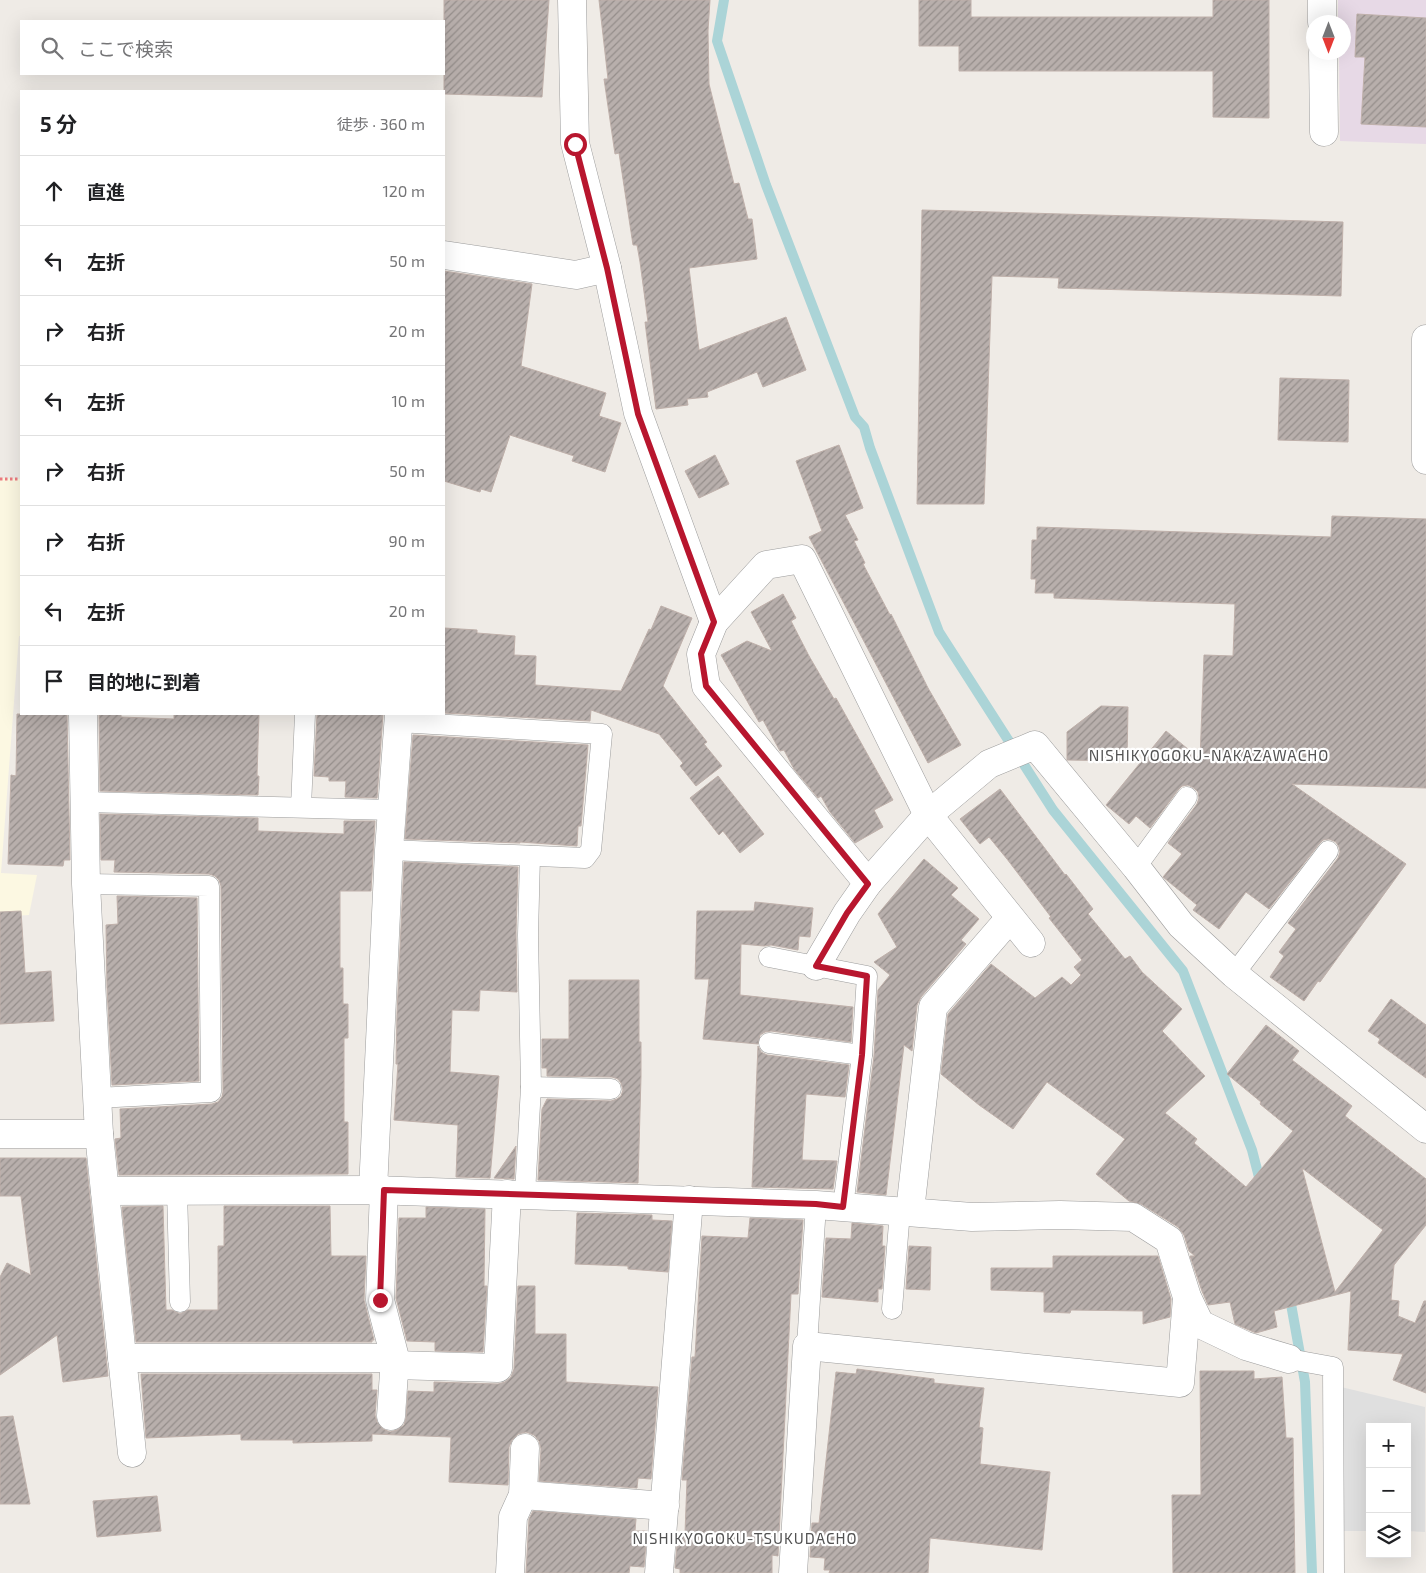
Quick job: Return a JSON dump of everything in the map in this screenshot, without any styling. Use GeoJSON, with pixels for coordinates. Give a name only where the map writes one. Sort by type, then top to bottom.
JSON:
{"type":"FeatureCollection","features":[{"type":"Feature","properties":{"kind":"street"},"geometry":{"type":"LineString","coordinates":[[572,0],[575,144],[607,268],[638,414],[714,622]]}},
{"type":"Feature","properties":{"kind":"street"},"geometry":{"type":"LineString","coordinates":[[1322,0],[1322,15]]}},
{"type":"Feature","properties":{"kind":"street"},"geometry":{"type":"LineString","coordinates":[[1323,60],[1324,132]]}},
{"type":"Feature","properties":{"kind":"street"},"geometry":{"type":"LineString","coordinates":[[445,255],[576,275],[607,268]]}},
{"type":"Feature","properties":{"kind":"street"},"geometry":{"type":"LineString","coordinates":[[1426,339],[1426,460]]}},
{"type":"Feature","properties":{"kind":"street"},"geometry":{"type":"LineString","coordinates":[[868,884],[706,686],[701,654],[714,622],[766,564],[802,559],[928,815],[1031,943]]}},
{"type":"Feature","properties":{"kind":"street"},"geometry":{"type":"LineString","coordinates":[[84,715],[86,884],[99,1134],[132,1453]]}},
{"type":"Feature","properties":{"kind":"street"},"geometry":{"type":"LineString","coordinates":[[391,1416],[395,1358],[380,1300],[379,1190],[389,850],[399,718]]}},
{"type":"Feature","properties":{"kind":"street"},"geometry":{"type":"LineString","coordinates":[[816,966],[847,913],[868,884],[928,815],[988,764],[1035,745],[1136,867],[1181,925],[1234,974],[1426,1129]]}},
{"type":"Feature","properties":{"kind":"street"},"geometry":{"type":"LineString","coordinates":[[905,1211],[933,1007],[1010,918]]}},
{"type":"Feature","properties":{"kind":"street"},"geometry":{"type":"LineString","coordinates":[[0,1134],[99,1134]]}},
{"type":"Feature","properties":{"kind":"street"},"geometry":{"type":"LineString","coordinates":[[105,1191],[379,1190],[816,1204],[972,1217],[1060,1215],[1132,1217],[1169,1240],[1187,1298],[1200,1324],[1246,1346],[1290,1359]]}},
{"type":"Feature","properties":{"kind":"street"},"geometry":{"type":"LineString","coordinates":[[122,1358],[383,1358],[394,1365],[498,1368],[516,1194]]}},
{"type":"Feature","properties":{"kind":"street"},"geometry":{"type":"LineString","coordinates":[[659,1573],[688,1200]]}},
{"type":"Feature","properties":{"kind":"street"},"geometry":{"type":"LineString","coordinates":[[793,1573],[807,1346],[1180,1383],[1187,1298]]}},
{"type":"Feature","properties":{"kind":"street"},"geometry":{"type":"LineString","coordinates":[[510,1573],[513,1517],[523,1495],[525,1448]]}},
{"type":"Feature","properties":{"kind":"street"},"geometry":{"type":"LineString","coordinates":[[523,1495],[665,1506]]}},
{"type":"Feature","properties":{"kind":"lane"},"geometry":{"type":"LineString","coordinates":[[301,807],[305,715]]}},
{"type":"Feature","properties":{"kind":"lane"},"geometry":{"type":"LineString","coordinates":[[389,850],[585,858],[592,850],[602,734],[399,718]]}},
{"type":"Feature","properties":{"kind":"lane"},"geometry":{"type":"LineString","coordinates":[[1136,867],[1187,796]]}},
{"type":"Feature","properties":{"kind":"lane"},"geometry":{"type":"LineString","coordinates":[[85,802],[392,810]]}},
{"type":"Feature","properties":{"kind":"lane"},"geometry":{"type":"LineString","coordinates":[[1234,974],[1328,851]]}},
{"type":"Feature","properties":{"kind":"lane"},"geometry":{"type":"LineString","coordinates":[[516,1194],[531,1087],[528,934],[530,856]]}},
{"type":"Feature","properties":{"kind":"lane"},"geometry":{"type":"LineString","coordinates":[[86,884],[209,886],[210,1092],[97,1098]]}},
{"type":"Feature","properties":{"kind":"lane"},"geometry":{"type":"LineString","coordinates":[[768,957],[867,976],[862,1055],[843,1207]]}},
{"type":"Feature","properties":{"kind":"lane"},"geometry":{"type":"LineString","coordinates":[[768,1043],[862,1055]]}},
{"type":"Feature","properties":{"kind":"lane"},"geometry":{"type":"LineString","coordinates":[[531,1087],[611,1089]]}},
{"type":"Feature","properties":{"kind":"lane"},"geometry":{"type":"LineString","coordinates":[[178,1190],[180,1302]]}},
{"type":"Feature","properties":{"kind":"lane"},"geometry":{"type":"LineString","coordinates":[[807,1346],[816,1204]]}},
{"type":"Feature","properties":{"kind":"lane"},"geometry":{"type":"LineString","coordinates":[[892,1309],[905,1211]]}},
{"type":"Feature","properties":{"kind":"lane"},"geometry":{"type":"LineString","coordinates":[[1290,1359],[1333,1367],[1334,1573]]}},
{"type":"Feature","properties":{"kind":"path"},"geometry":{"type":"LineString","coordinates":[[0,479],[20,479]]}},
{"type":"Feature","properties":{"kind":"shaded area"},"geometry":{"type":"Polygon","coordinates":[[[1338,0],[1426,0],[1426,144],[1340,141],[1339,60],[1351,60],[1351,15],[1338,15],[1338,0]]]}},
{"type":"Feature","properties":{"kind":"shaded area"},"geometry":{"type":"Polygon","coordinates":[[[0,478],[20,479],[20,636],[1,873],[37,875],[29,915],[0,917],[0,478]]]}},
{"type":"Feature","properties":{"kind":"shaded area"},"geometry":{"type":"Polygon","coordinates":[[[1341,1387],[1425,1407],[1425,1532],[1411,1531],[1411,1423],[1366,1423],[1366,1531],[1340,1531],[1341,1387]]]}},
{"type":"Feature","properties":{"kind":"building"},"geometry":{"type":"Polygon","coordinates":[[[444,0],[549,0],[542,97],[445,94],[444,0]]]}},
{"type":"Feature","properties":{"kind":"building"},"geometry":{"type":"Polygon","coordinates":[[[599,0],[710,0],[708,31],[709,84],[734,184],[739,183],[748,219],[752,219],[757,259],[689,268],[699,350],[786,317],[806,370],[763,387],[757,372],[707,392],[708,397],[687,399],[688,405],[656,409],[645,322],[648,322],[640,262],[637,245],[633,245],[619,153],[615,154],[604,79],[608,79],[599,0]]]}},
{"type":"Feature","properties":{"kind":"building"},"geometry":{"type":"Polygon","coordinates":[[[919,0],[971,0],[971,17],[1213,17],[1213,0],[1269,0],[1269,118],[1213,117],[1213,71],[959,71],[959,46],[919,46],[919,0]]]}},
{"type":"Feature","properties":{"kind":"building"},"geometry":{"type":"Polygon","coordinates":[[[1357,14],[1426,18],[1426,127],[1361,124],[1365,57],[1355,57],[1357,14]]]}},
{"type":"Feature","properties":{"kind":"building"},"geometry":{"type":"Polygon","coordinates":[[[922,210],[1343,222],[1341,296],[1058,288],[1059,278],[992,276],[984,504],[917,504],[922,210]]]}},
{"type":"Feature","properties":{"kind":"building"},"geometry":{"type":"Polygon","coordinates":[[[445,271],[532,284],[521,366],[606,393],[599,416],[621,423],[605,472],[572,461],[574,456],[510,435],[491,492],[481,489],[480,492],[445,481],[445,271]]]}},
{"type":"Feature","properties":{"kind":"building"},"geometry":{"type":"Polygon","coordinates":[[[1280,378],[1349,380],[1348,442],[1278,440],[1280,378]]]}},
{"type":"Feature","properties":{"kind":"building"},"geometry":{"type":"Polygon","coordinates":[[[839,445],[863,508],[845,515],[858,540],[854,541],[865,563],[863,564],[891,614],[928,688],[961,745],[928,763],[809,537],[822,531],[796,461],[839,445]]]}},
{"type":"Feature","properties":{"kind":"building"},"geometry":{"type":"Polygon","coordinates":[[[715,455],[729,484],[699,498],[685,471],[715,455]]]}},
{"type":"Feature","properties":{"kind":"building"},"geometry":{"type":"Polygon","coordinates":[[[1332,516],[1426,519],[1426,788],[1292,784],[1406,864],[1304,1001],[1270,977],[1284,956],[1279,952],[1296,929],[1288,923],[1338,858],[1340,852],[1336,842],[1329,839],[1323,840],[1319,844],[1269,909],[1246,892],[1219,929],[1193,910],[1197,905],[1163,877],[1182,854],[1168,843],[1197,804],[1198,792],[1188,785],[1182,786],[1150,828],[1136,816],[1129,824],[1106,805],[1166,731],[1200,759],[1204,655],[1233,656],[1235,604],[1054,598],[1054,593],[1035,593],[1036,579],[1031,579],[1032,540],[1037,540],[1037,527],[1331,537],[1332,516]]]}},
{"type":"Feature","properties":{"kind":"building"},"geometry":{"type":"Polygon","coordinates":[[[783,594],[796,618],[791,621],[809,656],[834,699],[836,698],[893,800],[874,810],[883,827],[855,843],[830,812],[821,796],[818,798],[794,769],[784,750],[780,751],[763,720],[759,722],[721,655],[747,641],[772,651],[751,612],[783,594]]]}},
{"type":"Feature","properties":{"kind":"building"},"geometry":{"type":"Polygon","coordinates":[[[661,606],[692,618],[663,686],[707,742],[704,744],[722,766],[696,786],[680,766],[683,763],[659,734],[591,710],[590,721],[445,713],[445,628],[477,630],[477,633],[515,636],[514,655],[536,656],[535,685],[621,691],[649,629],[651,630],[661,606]]]}},
{"type":"Feature","properties":{"kind":"building"},"geometry":{"type":"Polygon","coordinates":[[[1101,706],[1128,707],[1127,761],[1067,760],[1067,732],[1101,706]]]}},
{"type":"Feature","properties":{"kind":"building"},"geometry":{"type":"Polygon","coordinates":[[[17,714],[67,715],[70,860],[64,860],[63,866],[8,864],[11,775],[16,776],[17,714]]]}},
{"type":"Feature","properties":{"kind":"building"},"geometry":{"type":"Polygon","coordinates":[[[99,715],[174,719],[174,715],[259,715],[258,795],[100,791],[99,715]]]}},
{"type":"Feature","properties":{"kind":"building"},"geometry":{"type":"Polygon","coordinates":[[[317,715],[383,715],[377,798],[345,797],[346,781],[329,781],[329,777],[314,776],[317,715]]]}},
{"type":"Feature","properties":{"kind":"building"},"geometry":{"type":"Polygon","coordinates":[[[413,735],[588,745],[581,826],[578,826],[577,846],[520,842],[405,839],[413,735]]]}},
{"type":"Feature","properties":{"kind":"building"},"geometry":{"type":"Polygon","coordinates":[[[718,776],[764,834],[740,853],[723,831],[719,835],[690,798],[718,776]]]}},
{"type":"Feature","properties":{"kind":"building"},"geometry":{"type":"Polygon","coordinates":[[[1000,789],[1093,909],[1088,914],[1125,959],[1130,956],[1142,972],[1182,1009],[1162,1031],[1205,1076],[1165,1113],[1197,1139],[1194,1143],[1246,1187],[1293,1131],[1227,1074],[1266,1025],[1299,1051],[1292,1060],[1352,1106],[1345,1116],[1426,1179],[1426,1225],[1394,1265],[1391,1300],[1399,1301],[1398,1316],[1415,1323],[1424,1301],[1426,1301],[1426,1393],[1393,1380],[1403,1354],[1348,1350],[1351,1291],[1274,1311],[1277,1327],[1256,1333],[1235,1324],[1230,1302],[1208,1305],[1190,1256],[1195,1256],[1189,1251],[1184,1235],[1178,1227],[1141,1204],[1129,1201],[1096,1174],[1125,1139],[1047,1082],[1013,1129],[979,1105],[941,1074],[948,1014],[991,964],[1035,998],[1062,977],[1071,985],[1081,975],[1074,967],[1082,960],[1007,859],[989,837],[980,844],[960,819],[1000,789]],[[1302,1168],[1335,1292],[1383,1230],[1302,1168]]]}},
{"type":"Feature","properties":{"kind":"building"},"geometry":{"type":"Polygon","coordinates":[[[100,814],[258,818],[258,831],[344,834],[344,821],[375,821],[371,891],[340,891],[340,968],[343,968],[343,1004],[348,1004],[348,1038],[344,1038],[344,1122],[348,1122],[348,1174],[119,1175],[115,1139],[121,1138],[120,1109],[212,1104],[218,1102],[222,1097],[221,886],[215,876],[209,874],[114,872],[115,860],[101,860],[100,814]]]}},
{"type":"Feature","properties":{"kind":"building"},"geometry":{"type":"Polygon","coordinates":[[[924,859],[958,888],[951,895],[979,919],[961,940],[966,944],[921,997],[917,1005],[912,1051],[904,1045],[886,1195],[857,1192],[874,1056],[878,990],[890,975],[874,962],[897,947],[878,914],[924,859]]]}},
{"type":"Feature","properties":{"kind":"building"},"geometry":{"type":"Polygon","coordinates":[[[404,862],[518,867],[517,992],[480,990],[479,1011],[452,1010],[450,1072],[499,1076],[490,1178],[456,1177],[458,1125],[394,1120],[398,1064],[396,1064],[397,1013],[404,862]]]}},
{"type":"Feature","properties":{"kind":"building"},"geometry":{"type":"Polygon","coordinates":[[[117,896],[197,898],[199,1081],[112,1085],[106,925],[118,924],[117,896]]]}},
{"type":"Feature","properties":{"kind":"building"},"geometry":{"type":"Polygon","coordinates":[[[755,902],[813,908],[810,937],[799,936],[798,950],[771,945],[741,944],[740,995],[853,1007],[851,1042],[771,1031],[760,1035],[758,1044],[703,1039],[709,979],[695,979],[697,911],[754,911],[755,902]]]}},
{"type":"Feature","properties":{"kind":"building"},"geometry":{"type":"Polygon","coordinates":[[[21,911],[25,973],[51,971],[54,1021],[0,1024],[0,912],[21,911]]]}},
{"type":"Feature","properties":{"kind":"building"},"geometry":{"type":"Polygon","coordinates":[[[569,980],[639,980],[641,1076],[638,1183],[538,1180],[542,1109],[547,1099],[611,1101],[621,1096],[623,1090],[618,1079],[612,1077],[547,1076],[547,1068],[542,1068],[542,1039],[569,1039],[569,980]]]}},
{"type":"Feature","properties":{"kind":"building"},"geometry":{"type":"Polygon","coordinates":[[[1391,999],[1426,1025],[1426,1078],[1378,1043],[1380,1039],[1368,1031],[1391,999]]]}},
{"type":"Feature","properties":{"kind":"building"},"geometry":{"type":"Polygon","coordinates":[[[758,1046],[761,1052],[767,1055],[849,1065],[845,1097],[806,1094],[802,1160],[837,1161],[833,1189],[752,1187],[758,1046]]]}},
{"type":"Feature","properties":{"kind":"building"},"geometry":{"type":"Polygon","coordinates":[[[516,1146],[514,1179],[494,1178],[516,1146]]]}},
{"type":"Feature","properties":{"kind":"building"},"geometry":{"type":"Polygon","coordinates":[[[0,1158],[86,1158],[108,1376],[63,1382],[57,1335],[0,1375],[0,1277],[7,1263],[31,1275],[21,1196],[0,1196],[0,1158]]]}},
{"type":"Feature","properties":{"kind":"building"},"geometry":{"type":"Polygon","coordinates":[[[163,1206],[166,1310],[172,1310],[180,1314],[188,1310],[218,1310],[218,1246],[224,1246],[224,1206],[330,1206],[331,1256],[366,1256],[364,1300],[374,1340],[372,1342],[136,1342],[122,1207],[163,1206]]]}},
{"type":"Feature","properties":{"kind":"building"},"geometry":{"type":"Polygon","coordinates":[[[426,1207],[485,1209],[484,1286],[487,1286],[483,1352],[435,1351],[435,1342],[407,1341],[396,1298],[399,1218],[426,1218],[426,1207]]]}},
{"type":"Feature","properties":{"kind":"building"},"geometry":{"type":"Polygon","coordinates":[[[577,1213],[652,1215],[652,1220],[672,1221],[668,1272],[628,1269],[628,1266],[575,1264],[577,1213]]]}},
{"type":"Feature","properties":{"kind":"building"},"geometry":{"type":"Polygon","coordinates":[[[750,1218],[803,1220],[798,1294],[791,1294],[778,1556],[772,1555],[772,1573],[680,1573],[680,1569],[675,1568],[678,1533],[685,1533],[687,1480],[682,1480],[692,1357],[695,1357],[702,1236],[748,1238],[750,1218]]]}},
{"type":"Feature","properties":{"kind":"building"},"geometry":{"type":"Polygon","coordinates":[[[852,1223],[883,1226],[882,1246],[885,1246],[882,1289],[878,1289],[878,1302],[822,1297],[826,1238],[851,1239],[852,1223]]]}},
{"type":"Feature","properties":{"kind":"building"},"geometry":{"type":"Polygon","coordinates":[[[909,1246],[931,1247],[930,1290],[906,1289],[909,1246]]]}},
{"type":"Feature","properties":{"kind":"building"},"geometry":{"type":"Polygon","coordinates":[[[1053,1256],[1158,1256],[1171,1299],[1170,1317],[1143,1324],[1143,1311],[1071,1310],[1070,1313],[1044,1312],[1044,1292],[991,1290],[991,1268],[1053,1268],[1053,1256]]]}},
{"type":"Feature","properties":{"kind":"building"},"geometry":{"type":"Polygon","coordinates":[[[518,1286],[535,1286],[535,1334],[566,1334],[566,1382],[658,1387],[651,1479],[638,1478],[637,1488],[539,1481],[541,1449],[539,1441],[534,1435],[526,1432],[518,1434],[512,1440],[509,1447],[508,1485],[449,1482],[451,1437],[372,1434],[372,1441],[293,1443],[293,1440],[241,1440],[241,1434],[146,1438],[141,1374],[372,1374],[372,1390],[377,1390],[375,1415],[377,1422],[383,1429],[390,1432],[397,1430],[404,1425],[406,1418],[408,1391],[434,1392],[434,1382],[498,1384],[505,1382],[511,1377],[514,1369],[518,1286]]]}},
{"type":"Feature","properties":{"kind":"building"},"geometry":{"type":"Polygon","coordinates":[[[857,1369],[934,1379],[934,1383],[984,1388],[979,1427],[983,1428],[980,1464],[1050,1472],[1042,1550],[930,1538],[928,1573],[829,1573],[830,1570],[824,1570],[825,1558],[810,1557],[812,1523],[819,1523],[836,1372],[856,1374],[857,1369]]]}},
{"type":"Feature","properties":{"kind":"building"},"geometry":{"type":"Polygon","coordinates":[[[1200,1371],[1254,1371],[1254,1379],[1282,1377],[1286,1438],[1293,1438],[1295,1573],[1173,1573],[1172,1495],[1201,1495],[1200,1371]]]}},
{"type":"Feature","properties":{"kind":"building"},"geometry":{"type":"Polygon","coordinates":[[[13,1416],[30,1504],[0,1504],[0,1417],[13,1416]]]}},
{"type":"Feature","properties":{"kind":"building"},"geometry":{"type":"Polygon","coordinates":[[[157,1496],[161,1531],[97,1537],[93,1501],[157,1496]]]}},
{"type":"Feature","properties":{"kind":"building"},"geometry":{"type":"Polygon","coordinates":[[[533,1511],[636,1519],[635,1531],[647,1531],[644,1567],[630,1566],[629,1573],[526,1573],[529,1519],[533,1511]]]}},
{"type":"Feature","properties":{"kind":"waterway"},"geometry":{"type":"LineString","coordinates":[[724,0],[717,41],[766,185],[855,417],[864,427],[870,448],[939,632],[1053,810],[1183,971],[1252,1150],[1261,1185]]}},
{"type":"Feature","properties":{"kind":"waterway"},"geometry":{"type":"LineString","coordinates":[[1289,1293],[1305,1382],[1312,1573]]}},
{"type":"Feature","properties":{"kind":"district","name":"NISHIKYOGOKU-NAKAZAWACHO"},"geometry":{"type":"Point","coordinates":[1209,755]}},
{"type":"Feature","properties":{"kind":"district","name":"NISHIKYOGOKU-TSUKUDACHO"},"geometry":{"type":"Point","coordinates":[745,1538]}},
{"type":"Feature","properties":{"kind":"route"},"geometry":{"type":"LineString","coordinates":[[380,1300],[384,1190],[816,1204],[843,1207],[862,1055],[867,976],[816,966],[847,913],[868,884],[706,686],[701,654],[714,622],[638,414],[607,268],[575,144]]}}]}
